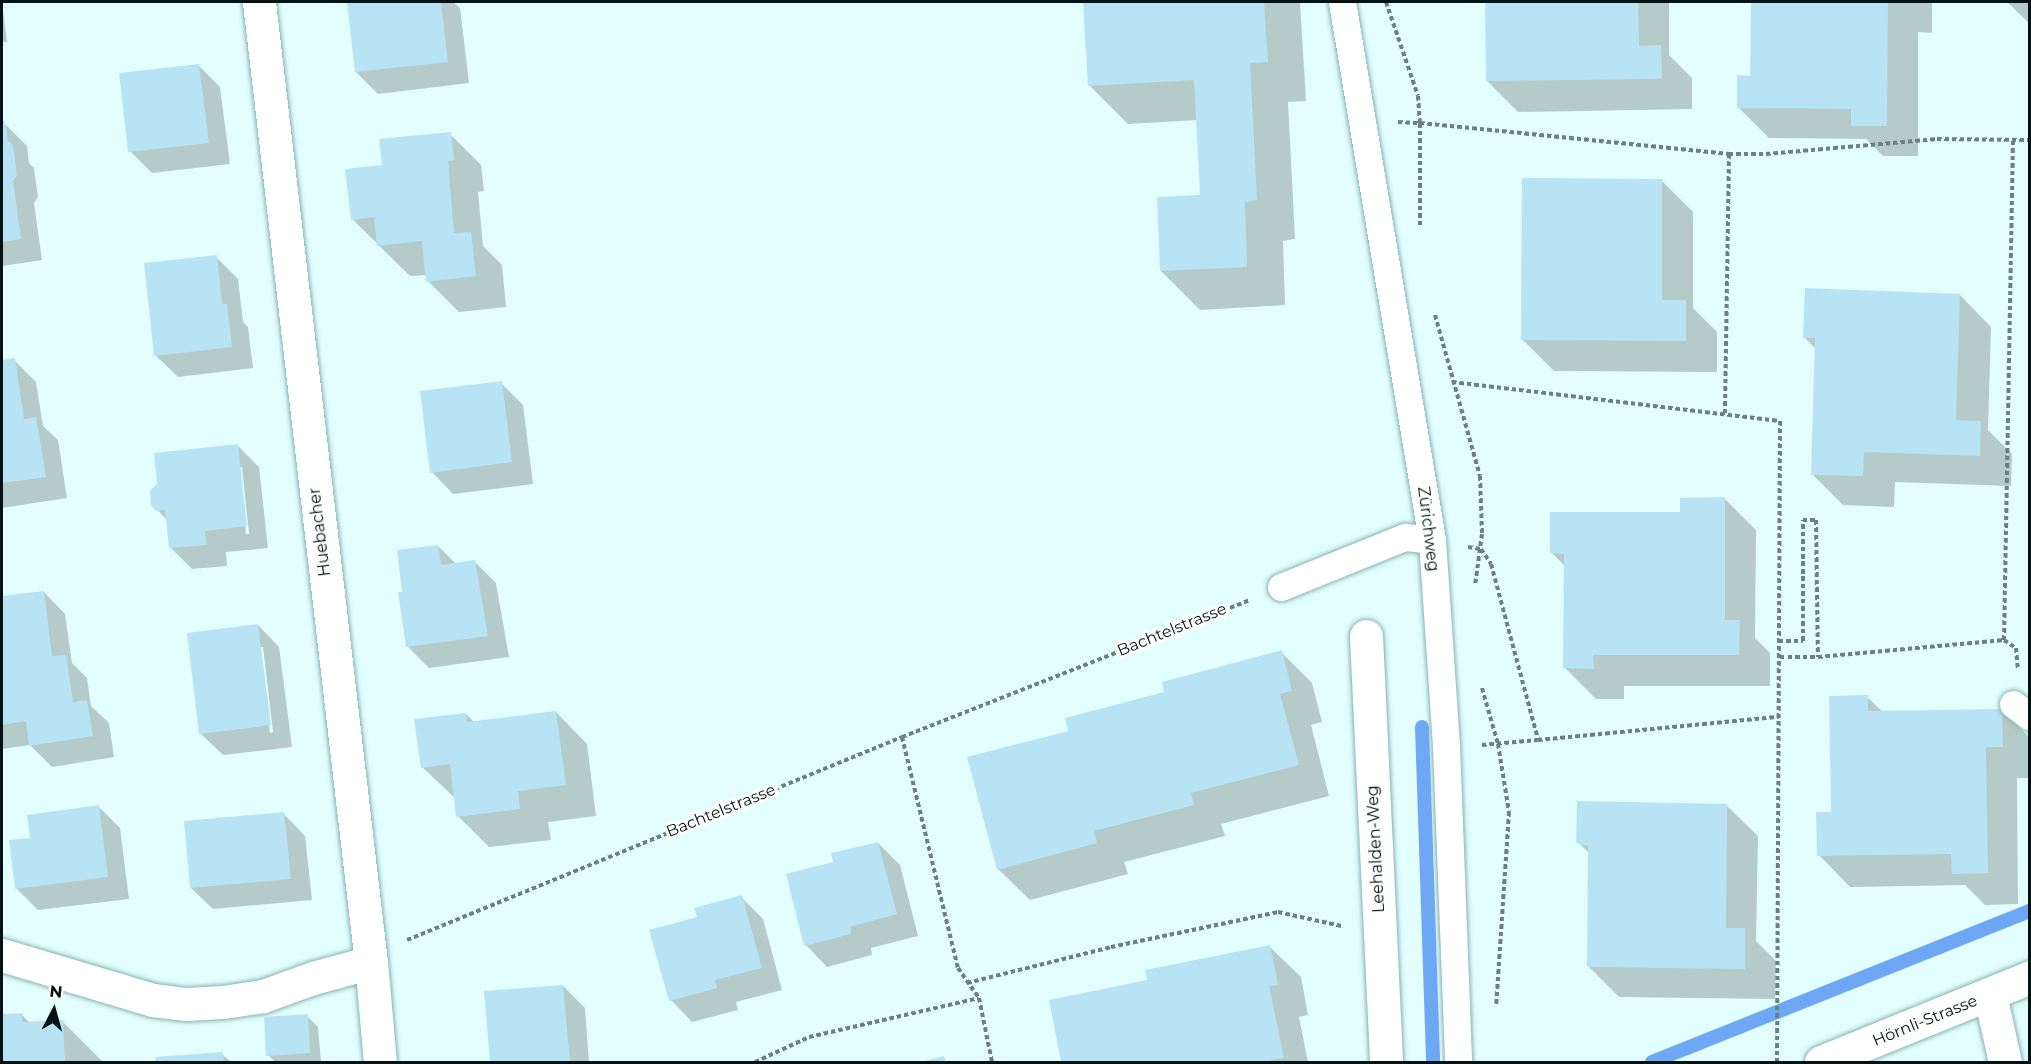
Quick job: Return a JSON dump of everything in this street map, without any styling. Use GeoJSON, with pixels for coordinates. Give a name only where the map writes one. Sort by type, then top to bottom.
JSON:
{"type":"FeatureCollection","features":[{"type":"Feature","properties":{"kind":"street","name":"Huebacher"},"geometry":{"type":"LineString","coordinates":[[259,2],[371,962],[380,1062]]}},
{"type":"Feature","properties":{"kind":"street","name":"Leehalden-Weg"},"geometry":{"type":"LineString","coordinates":[[1366,636],[1386,1062]]}},
{"type":"Feature","properties":{"kind":"street"},"geometry":{"type":"LineString","coordinates":[[2,955],[153,1000],[186,1004],[223,1002],[263,996],[313,978],[371,962]]}},
{"type":"Feature","properties":{"kind":"street","name":"Hörnli-Strasse"},"geometry":{"type":"LineString","coordinates":[[1821,1062],[2030,977]]}},
{"type":"Feature","properties":{"kind":"street"},"geometry":{"type":"LineString","coordinates":[[1990,995],[2005,1062]]}},
{"type":"Feature","properties":{"kind":"lane","name":"Zürichweg"},"geometry":{"type":"LineString","coordinates":[[1342,2],[1432,540],[1446,746],[1458,1062]]}},
{"type":"Feature","properties":{"kind":"lane"},"geometry":{"type":"LineString","coordinates":[[1281,587],[1405,537],[1432,540]]}},
{"type":"Feature","properties":{"kind":"path"},"geometry":{"type":"LineString","coordinates":[[1386,2],[1418,96],[1420,123],[1729,154],[1766,154],[1937,139],[2030,140]]}},
{"type":"Feature","properties":{"kind":"path"},"geometry":{"type":"LineString","coordinates":[[2004,640],[2013,140]]}},
{"type":"Feature","properties":{"kind":"path"},"geometry":{"type":"LineString","coordinates":[[1725,414],[1729,154]]}},
{"type":"Feature","properties":{"kind":"path"},"geometry":{"type":"LineString","coordinates":[[1452,382],[1780,421],[1777,1062]]}},
{"type":"Feature","properties":{"kind":"path"},"geometry":{"type":"LineString","coordinates":[[1779,641],[1803,641],[1803,520],[1815,519],[1818,657]]}},
{"type":"Feature","properties":{"kind":"path"},"geometry":{"type":"LineString","coordinates":[[1432,540],[1480,549],[1491,564],[1538,740]]}},
{"type":"Feature","properties":{"kind":"path","name":"Bachtelstrasse"},"geometry":{"type":"LineString","coordinates":[[371,962],[407,940],[902,737],[1281,587]]}},
{"type":"Feature","properties":{"kind":"path"},"geometry":{"type":"LineString","coordinates":[[1780,657],[1818,657],[2004,640],[2016,648],[2018,669],[2024,672]]}},
{"type":"Feature","properties":{"kind":"path"},"geometry":{"type":"LineString","coordinates":[[1509,743],[1779,717]]}},
{"type":"Feature","properties":{"kind":"path"},"geometry":{"type":"LineString","coordinates":[[902,737],[958,968],[979,998],[992,1062]]}},
{"type":"Feature","properties":{"kind":"path"},"geometry":{"type":"LineString","coordinates":[[967,983],[1112,947],[1278,912],[1380,934]]}},
{"type":"Feature","properties":{"kind":"path"},"geometry":{"type":"LineString","coordinates":[[755,1062],[809,1037],[979,998]]}},
{"type":"Feature","properties":{"kind":"building"},"geometry":{"type":"Polygon","coordinates":[[[347,2],[441,2],[448,62],[355,72],[347,2]]]}},
{"type":"Feature","properties":{"kind":"building"},"geometry":{"type":"Polygon","coordinates":[[[1083,2],[1264,2],[1268,62],[1250,63],[1257,200],[1245,202],[1247,267],[1160,271],[1157,197],[1200,195],[1194,80],[1088,86],[1083,2]]]}},
{"type":"Feature","properties":{"kind":"building"},"geometry":{"type":"Polygon","coordinates":[[[1485,2],[1638,2],[1639,46],[1661,45],[1662,79],[1486,81],[1485,2]]]}},
{"type":"Feature","properties":{"kind":"building"},"geometry":{"type":"Polygon","coordinates":[[[1751,2],[1888,2],[1887,126],[1851,126],[1851,109],[1737,108],[1737,75],[1750,76],[1751,2]]]}},
{"type":"Feature","properties":{"kind":"building"},"geometry":{"type":"Polygon","coordinates":[[[199,64],[209,143],[128,152],[119,73],[199,64]]]}},
{"type":"Feature","properties":{"kind":"building"},"geometry":{"type":"Polygon","coordinates":[[[2,119],[5,122],[8,141],[13,145],[17,175],[13,181],[21,239],[2,242],[2,119]]]}},
{"type":"Feature","properties":{"kind":"building"},"geometry":{"type":"Polygon","coordinates":[[[451,132],[454,160],[448,161],[454,233],[471,232],[476,276],[426,282],[422,241],[377,246],[374,217],[351,220],[345,169],[382,165],[379,139],[451,132]]]}},
{"type":"Feature","properties":{"kind":"building"},"geometry":{"type":"Polygon","coordinates":[[[1522,178],[1662,179],[1662,300],[1686,300],[1686,341],[1521,340],[1522,178]]]}},
{"type":"Feature","properties":{"kind":"building"},"geometry":{"type":"Polygon","coordinates":[[[217,255],[222,304],[227,304],[232,347],[154,356],[144,263],[217,255]]]}},
{"type":"Feature","properties":{"kind":"building"},"geometry":{"type":"Polygon","coordinates":[[[1805,288],[1960,294],[1956,420],[1981,421],[1980,456],[1864,452],[1863,476],[1811,475],[1815,338],[1803,338],[1805,288]]]}},
{"type":"Feature","properties":{"kind":"building"},"geometry":{"type":"Polygon","coordinates":[[[15,358],[24,419],[36,417],[46,477],[2,483],[2,360],[15,358]]]}},
{"type":"Feature","properties":{"kind":"building"},"geometry":{"type":"Polygon","coordinates":[[[502,381],[512,462],[430,473],[420,391],[502,381]]]}},
{"type":"Feature","properties":{"kind":"building"},"geometry":{"type":"Polygon","coordinates":[[[238,444],[247,526],[205,531],[206,545],[169,548],[165,510],[156,511],[151,505],[150,490],[157,484],[154,453],[238,444]]]}},
{"type":"Feature","properties":{"kind":"building"},"geometry":{"type":"Polygon","coordinates":[[[1725,497],[1725,620],[1740,620],[1739,655],[1593,655],[1594,669],[1563,668],[1564,554],[1550,553],[1550,512],[1680,512],[1680,498],[1725,497]]]}},
{"type":"Feature","properties":{"kind":"building"},"geometry":{"type":"Polygon","coordinates":[[[438,545],[441,565],[475,560],[488,636],[406,647],[398,592],[402,592],[397,550],[438,545]]]}},
{"type":"Feature","properties":{"kind":"building"},"geometry":{"type":"Polygon","coordinates":[[[44,591],[52,656],[66,655],[73,702],[87,700],[93,736],[29,746],[26,721],[2,725],[2,596],[44,591]]]}},
{"type":"Feature","properties":{"kind":"building"},"geometry":{"type":"Polygon","coordinates":[[[258,624],[271,725],[199,734],[187,633],[258,624]]]}},
{"type":"Feature","properties":{"kind":"building"},"geometry":{"type":"Polygon","coordinates":[[[1282,650],[1292,691],[1280,694],[1299,765],[1191,793],[1194,805],[1094,831],[1097,843],[997,870],[967,757],[1068,731],[1065,718],[1164,692],[1162,682],[1282,650]]]}},
{"type":"Feature","properties":{"kind":"building"},"geometry":{"type":"Polygon","coordinates":[[[1868,695],[1868,711],[2002,709],[2003,747],[1986,747],[1988,873],[1952,874],[1951,854],[1817,856],[1816,812],[1831,812],[1829,696],[1868,695]]]}},
{"type":"Feature","properties":{"kind":"building"},"geometry":{"type":"Polygon","coordinates":[[[556,711],[566,785],[518,791],[520,809],[456,817],[450,764],[421,768],[414,719],[466,713],[467,722],[556,711]]]}},
{"type":"Feature","properties":{"kind":"building"},"geometry":{"type":"Polygon","coordinates":[[[1577,801],[1727,804],[1726,928],[1745,928],[1745,969],[1587,967],[1588,846],[1576,843],[1577,801]]]}},
{"type":"Feature","properties":{"kind":"building"},"geometry":{"type":"Polygon","coordinates":[[[99,805],[108,877],[15,889],[9,840],[30,838],[27,815],[99,805]]]}},
{"type":"Feature","properties":{"kind":"building"},"geometry":{"type":"Polygon","coordinates":[[[284,812],[291,879],[190,888],[184,821],[284,812]]]}},
{"type":"Feature","properties":{"kind":"building"},"geometry":{"type":"Polygon","coordinates":[[[878,842],[897,914],[850,927],[851,934],[804,946],[786,874],[833,862],[831,853],[878,842]]]}},
{"type":"Feature","properties":{"kind":"building"},"geometry":{"type":"Polygon","coordinates":[[[742,895],[762,968],[715,980],[717,988],[669,1001],[649,930],[697,917],[694,908],[742,895]]]}},
{"type":"Feature","properties":{"kind":"building"},"geometry":{"type":"Polygon","coordinates":[[[1270,945],[1278,985],[1269,986],[1284,1058],[1262,1062],[1061,1062],[1049,1000],[1147,980],[1145,970],[1270,945]]]}},
{"type":"Feature","properties":{"kind":"building"},"geometry":{"type":"Polygon","coordinates":[[[563,985],[570,1062],[490,1062],[484,991],[563,985]]]}},
{"type":"Feature","properties":{"kind":"building"},"geometry":{"type":"Polygon","coordinates":[[[22,1013],[22,1022],[63,1020],[65,1062],[2,1062],[2,1014],[22,1013]]]}},
{"type":"Feature","properties":{"kind":"building"},"geometry":{"type":"Polygon","coordinates":[[[308,1014],[310,1053],[266,1056],[264,1017],[308,1014]]]}},
{"type":"Feature","properties":{"kind":"building"},"geometry":{"type":"Polygon","coordinates":[[[223,1052],[224,1062],[156,1062],[155,1057],[223,1052]]]}},
{"type":"Feature","properties":{"kind":"building"},"geometry":{"type":"Polygon","coordinates":[[[944,1056],[946,1062],[921,1062],[944,1056]]]}},
{"type":"Feature","properties":{"kind":"waterway"},"geometry":{"type":"LineString","coordinates":[[1422,727],[1433,1062]]}},
{"type":"Feature","properties":{"kind":"waterway"},"geometry":{"type":"LineString","coordinates":[[1652,1062],[2030,911]]}}]}
